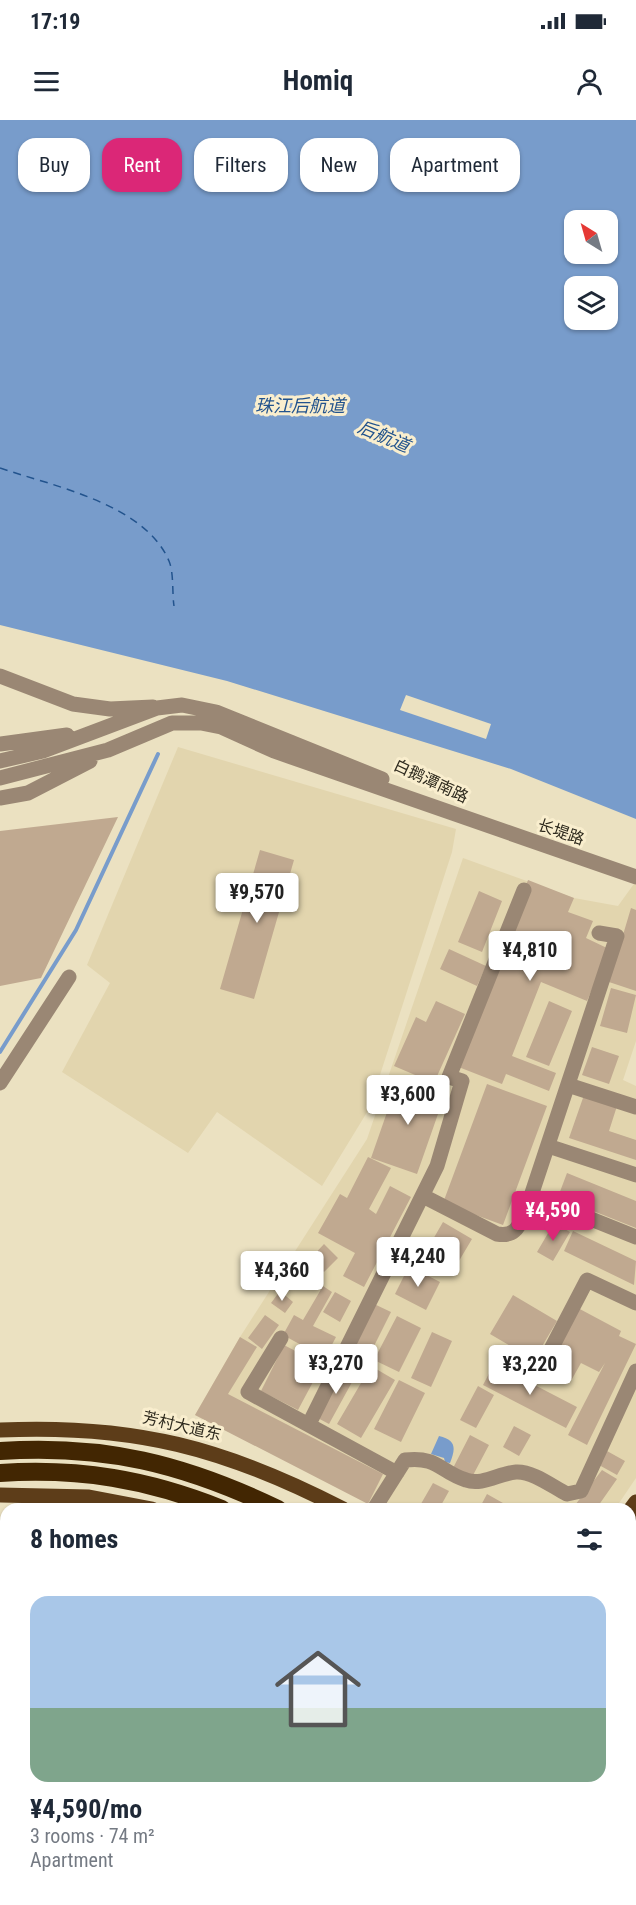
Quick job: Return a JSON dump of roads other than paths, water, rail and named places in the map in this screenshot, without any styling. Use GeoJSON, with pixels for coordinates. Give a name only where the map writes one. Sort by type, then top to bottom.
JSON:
{"type":"FeatureCollection","features":[{"type":"Feature","properties":{"kind":"highway"},"geometry":{"type":"LineString","coordinates":[[0,1451],[66,1449],[135,1457],[225,1485],[265,1503]]}},
{"type":"Feature","properties":{"kind":"highway"},"geometry":{"type":"LineString","coordinates":[[0,1473],[74,1471],[133,1481],[203,1503]]}},
{"type":"Feature","properties":{"kind":"main road","name":"芳村大道东"},"geometry":{"type":"LineString","coordinates":[[0,1430],[118,1432],[195,1447],[292,1483],[332,1503]]}},
{"type":"Feature","properties":{"kind":"main road"},"geometry":{"type":"LineString","coordinates":[[0,1495],[89,1497],[120,1503]]}},
{"type":"Feature","properties":{"kind":"street"},"geometry":{"type":"LineString","coordinates":[[0,676],[73,704],[110,709],[125,706],[163,707]]}},
{"type":"Feature","properties":{"kind":"street","name":"白鹅潭南路"},"geometry":{"type":"LineString","coordinates":[[0,761],[42,751],[163,707],[182,705],[216,712],[405,788],[475,822]]}},
{"type":"Feature","properties":{"kind":"street","name":"白鹅潭南路"},"geometry":{"type":"LineString","coordinates":[[0,778],[108,750],[172,723],[201,723],[221,727],[274,751],[475,822]]}},
{"type":"Feature","properties":{"kind":"street"},"geometry":{"type":"LineString","coordinates":[[0,744],[100,730]]}},
{"type":"Feature","properties":{"kind":"street"},"geometry":{"type":"LineString","coordinates":[[0,798],[28,793],[57,780],[108,750]]}},
{"type":"Feature","properties":{"kind":"street","name":"长堤路"},"geometry":{"type":"LineString","coordinates":[[475,822],[636,877]]}},
{"type":"Feature","properties":{"kind":"street"},"geometry":{"type":"LineString","coordinates":[[309,1424],[437,1166],[462,1082],[449,1077],[524,890]]}},
{"type":"Feature","properties":{"kind":"street"},"geometry":{"type":"LineString","coordinates":[[423,1196],[497,1234],[506,1236],[515,1232],[548,1146],[617,936],[599,933]]}},
{"type":"Feature","properties":{"kind":"street"},"geometry":{"type":"LineString","coordinates":[[0,1083],[69,977]]}},
{"type":"Feature","properties":{"kind":"street"},"geometry":{"type":"LineString","coordinates":[[568,1085],[636,1107]]}},
{"type":"Feature","properties":{"kind":"street"},"geometry":{"type":"LineString","coordinates":[[548,1146],[636,1175]]}},
{"type":"Feature","properties":{"kind":"street"},"geometry":{"type":"LineString","coordinates":[[531,1195],[636,1237]]}},
{"type":"Feature","properties":{"kind":"street"},"geometry":{"type":"LineString","coordinates":[[538,1374],[587,1280],[636,1303]]}},
{"type":"Feature","properties":{"kind":"street"},"geometry":{"type":"LineString","coordinates":[[281,1338],[248,1392],[397,1473]]}},
{"type":"Feature","properties":{"kind":"street"},"geometry":{"type":"LineString","coordinates":[[378,1503],[405,1460],[417,1459],[437,1463],[466,1480],[477,1482],[517,1472],[530,1474],[567,1494],[581,1491],[636,1371]]}},
{"type":"Feature","properties":{"kind":"water","name":"珠江后航道"},"geometry":{"type":"Polygon","coordinates":[[[0,120],[636,120],[636,819],[511,769],[227,681],[0,625],[0,120]]]}},
{"type":"Feature","properties":{"kind":"water"},"geometry":{"type":"Polygon","coordinates":[[[439,1436],[452,1442],[454,1449],[450,1463],[445,1462],[444,1458],[431,1454],[439,1436]]]}},
{"type":"Feature","properties":{"kind":"waterway"},"geometry":{"type":"LineString","coordinates":[[0,1052],[76,930],[158,754]]}},
{"type":"Feature","properties":{"kind":"water label","name":"后航道"},"geometry":{"type":"Point","coordinates":[384,436]}}]}
